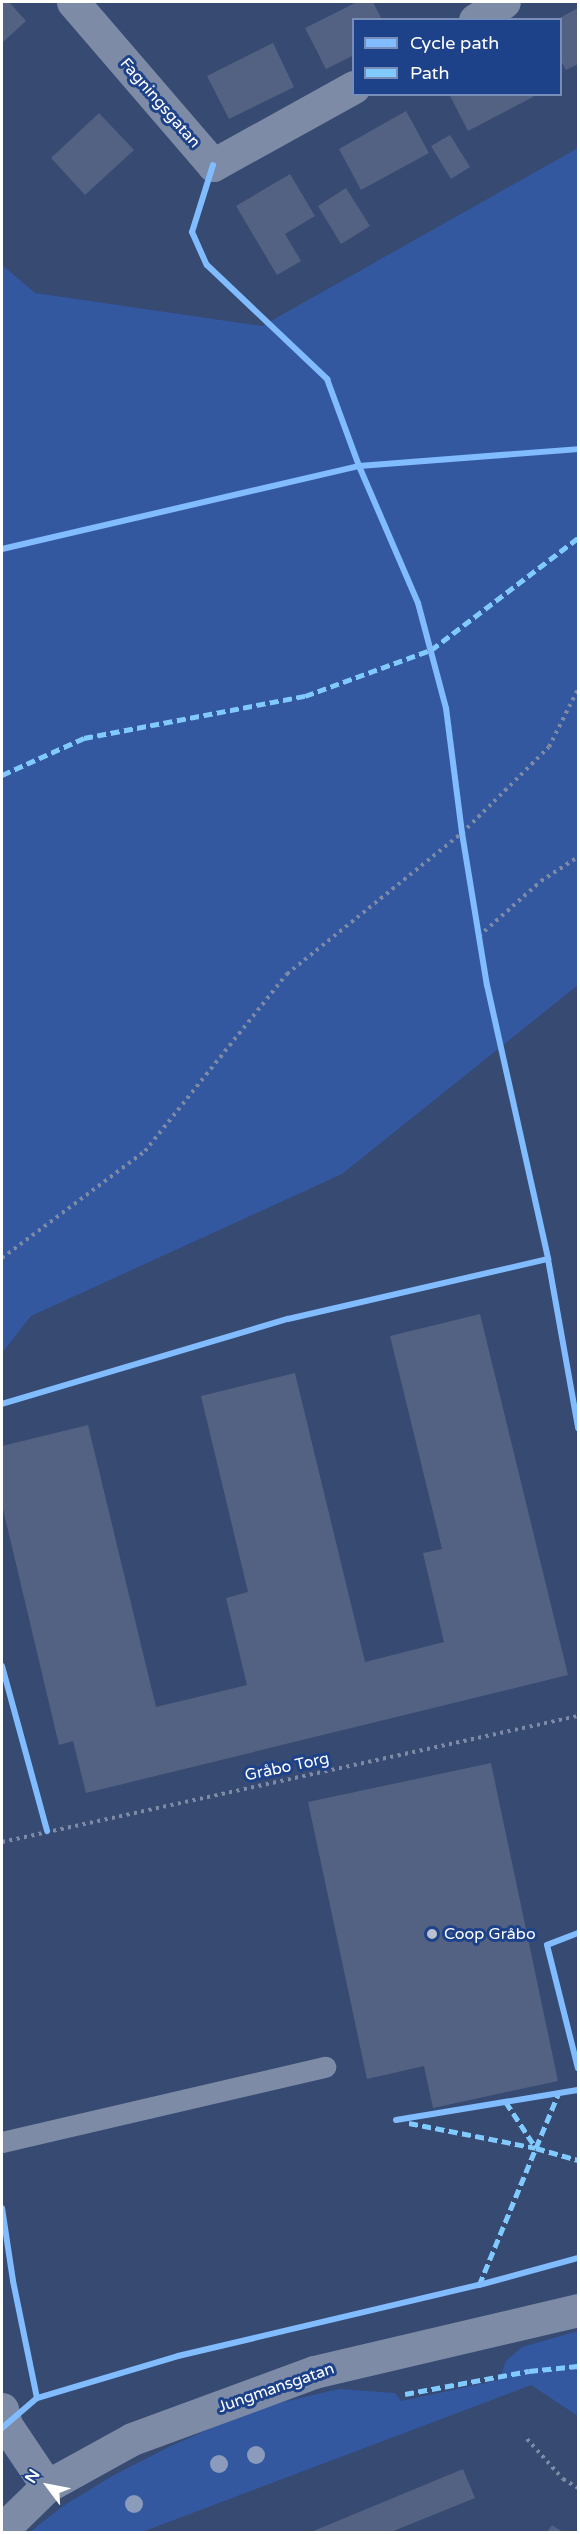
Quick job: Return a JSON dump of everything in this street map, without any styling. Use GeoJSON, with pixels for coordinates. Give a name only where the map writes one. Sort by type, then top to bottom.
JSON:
{"type":"FeatureCollection","features":[{"type":"Feature","properties":{"kind":"street","name":"Fagningsgatan"},"geometry":{"type":"LineString","coordinates":[[73,2],[213,165],[352,88]]}},
{"type":"Feature","properties":{"kind":"street"},"geometry":{"type":"LineString","coordinates":[[478,18],[504,2]]}},
{"type":"Feature","properties":{"kind":"street","name":"Jungmansgatan"},"geometry":{"type":"LineString","coordinates":[[2,2530],[47,2486],[132,2439],[314,2372],[579,2310]]}},
{"type":"Feature","properties":{"kind":"street"},"geometry":{"type":"LineString","coordinates":[[2,2409],[6,2425],[47,2486]]}},
{"type":"Feature","properties":{"kind":"lane"},"geometry":{"type":"LineString","coordinates":[[2,2142],[325,2067]]}},
{"type":"Feature","properties":{"kind":"path"},"geometry":{"type":"LineString","coordinates":[[2,1258],[145,1151],[288,974],[462,833],[549,747],[579,689]]}},
{"type":"Feature","properties":{"kind":"path"},"geometry":{"type":"LineString","coordinates":[[461,822],[464,845]]}},
{"type":"Feature","properties":{"kind":"path"},"geometry":{"type":"LineString","coordinates":[[479,936],[541,881],[579,857]]}},
{"type":"Feature","properties":{"kind":"path"},"geometry":{"type":"LineString","coordinates":[[477,925],[480,946]]}},
{"type":"Feature","properties":{"kind":"path"},"geometry":{"type":"LineString","coordinates":[[44,1820],[47,1831]]}},
{"type":"Feature","properties":{"kind":"path"},"geometry":{"type":"LineString","coordinates":[[527,2439],[563,2479],[579,2488]]}},
{"type":"Feature","properties":{"kind":"shaded area"},"geometry":{"type":"Polygon","coordinates":[[[578,148],[578,985],[342,1174],[31,1316],[2,1353],[2,265],[35,293],[262,326],[578,148]]]}},
{"type":"Feature","properties":{"kind":"shaded area"},"geometry":{"type":"Polygon","coordinates":[[[578,2331],[578,2416],[531,2385],[142,2532],[30,2532],[63,2506],[114,2475],[173,2445],[257,2408],[339,2389],[395,2393],[401,2401],[499,2380],[506,2361],[522,2347],[578,2331]]]}},
{"type":"Feature","properties":{"kind":"building"},"geometry":{"type":"Polygon","coordinates":[[[2,2],[9,2],[26,21],[2,43],[2,2]]]}},
{"type":"Feature","properties":{"kind":"building"},"geometry":{"type":"Polygon","coordinates":[[[357,2],[373,2],[381,18],[352,18],[352,56],[326,69],[305,28],[357,2]]]}},
{"type":"Feature","properties":{"kind":"building"},"geometry":{"type":"Polygon","coordinates":[[[578,8],[578,64],[566,70],[562,63],[562,18],[560,18],[578,8]]]}},
{"type":"Feature","properties":{"kind":"building"},"geometry":{"type":"Polygon","coordinates":[[[273,43],[294,87],[229,119],[207,76],[273,43]]]}},
{"type":"Feature","properties":{"kind":"building"},"geometry":{"type":"Polygon","coordinates":[[[450,96],[533,96],[533,97],[468,131],[450,96]]]}},
{"type":"Feature","properties":{"kind":"building"},"geometry":{"type":"Polygon","coordinates":[[[406,111],[429,153],[361,190],[339,149],[406,111]]]}},
{"type":"Feature","properties":{"kind":"building"},"geometry":{"type":"Polygon","coordinates":[[[99,113],[134,150],[85,195],[51,158],[99,113]]]}},
{"type":"Feature","properties":{"kind":"building"},"geometry":{"type":"Polygon","coordinates":[[[450,135],[470,167],[451,179],[431,146],[450,135]]]}},
{"type":"Feature","properties":{"kind":"building"},"geometry":{"type":"Polygon","coordinates":[[[290,174],[315,216],[285,234],[301,261],[277,275],[236,206],[290,174]]]}},
{"type":"Feature","properties":{"kind":"building"},"geometry":{"type":"Polygon","coordinates":[[[346,188],[370,226],[341,244],[318,206],[346,188]]]}},
{"type":"Feature","properties":{"kind":"building"},"geometry":{"type":"Polygon","coordinates":[[[480,1314],[568,1675],[86,1793],[73,1741],[59,1745],[2,1505],[2,1446],[88,1425],[156,1707],[247,1685],[226,1598],[248,1592],[201,1396],[295,1373],[365,1662],[444,1642],[423,1553],[442,1549],[390,1336],[480,1314]]]}},
{"type":"Feature","properties":{"kind":"building","name":"Coop Gråbo"},"geometry":{"type":"Polygon","coordinates":[[[491,1763],[558,2081],[433,2108],[424,2066],[367,2079],[308,1802],[491,1763]]]}},
{"type":"Feature","properties":{"kind":"building"},"geometry":{"type":"Polygon","coordinates":[[[463,2469],[475,2498],[391,2532],[311,2532],[463,2469]]]}},
{"type":"Feature","properties":{"kind":"building"},"geometry":{"type":"Polygon","coordinates":[[[552,2525],[563,2532],[547,2532],[552,2525]]]}},
{"type":"Feature","properties":{"kind":"marked path"},"geometry":{"type":"LineString","coordinates":[[2,775],[84,738],[305,696],[431,650],[578,538]]}},
{"type":"Feature","properties":{"kind":"marked path"},"geometry":{"type":"LineString","coordinates":[[479,2285],[558,2094]]}},
{"type":"Feature","properties":{"kind":"marked path"},"geometry":{"type":"LineString","coordinates":[[506,2102],[536,2148],[578,2160]]}},
{"type":"Feature","properties":{"kind":"marked path"},"geometry":{"type":"LineString","coordinates":[[409,2123],[536,2148]]}},
{"type":"Feature","properties":{"kind":"marked path"},"geometry":{"type":"LineString","coordinates":[[405,2394],[529,2371],[578,2366]]}},
{"type":"Feature","properties":{"kind":"cycle path"},"geometry":{"type":"LineString","coordinates":[[213,165],[192,232],[207,265],[327,379],[359,466],[418,603],[446,708],[462,833],[487,985],[548,1259],[578,1428]]}},
{"type":"Feature","properties":{"kind":"cycle path"},"geometry":{"type":"LineString","coordinates":[[2,549],[359,466],[578,449]]}},
{"type":"Feature","properties":{"kind":"cycle path"},"geometry":{"type":"LineString","coordinates":[[2,1404],[288,1319],[548,1259]]}},
{"type":"Feature","properties":{"kind":"cycle path"},"geometry":{"type":"LineString","coordinates":[[2,1666],[47,1831]]}},
{"type":"Feature","properties":{"kind":"cycle path"},"geometry":{"type":"LineString","coordinates":[[578,1933],[547,1945],[578,2068]]}},
{"type":"Feature","properties":{"kind":"cycle path"},"geometry":{"type":"LineString","coordinates":[[396,2120],[578,2090]]}},
{"type":"Feature","properties":{"kind":"cycle path"},"geometry":{"type":"LineString","coordinates":[[2,2208],[13,2281],[37,2398]]}},
{"type":"Feature","properties":{"kind":"cycle path"},"geometry":{"type":"LineString","coordinates":[[2,2428],[37,2398],[178,2356],[479,2285],[578,2258]]}},
{"type":"Feature","properties":{"kind":"place","name":"Coop Gråbo"},"geometry":{"type":"Point","coordinates":[432,1934]}}]}
